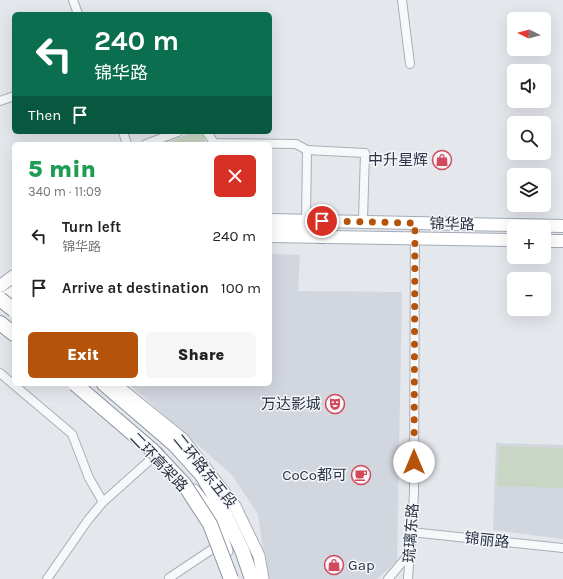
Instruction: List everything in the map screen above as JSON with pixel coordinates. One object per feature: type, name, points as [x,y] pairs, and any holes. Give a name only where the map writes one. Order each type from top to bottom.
[{"type":"highway","points":[[272,228],[288,228],[322,236]]},
{"type":"highway","points":[[6,297],[12,307]]},
{"type":"highway","points":[[0,323],[12,332]]},
{"type":"highway","name":"二环高架路","points":[[77,386],[152,450],[184,484],[210,524],[231,579]]},
{"type":"highway","name":"二环高架路","points":[[106,386],[175,445],[202,475],[222,508],[242,550],[252,579]]},
{"type":"highway","points":[[115,386],[131,407]]},
{"type":"main road","name":"锦华路","points":[[272,220],[563,226]]},
{"type":"main road","name":"锦华路","points":[[272,236],[507,240]]},
{"type":"main road","points":[[551,241],[563,241]]},
{"type":"main road","points":[[0,286],[12,277]]},
{"type":"main road","points":[[0,315],[12,324]]},
{"type":"main road","name":"二环路东五段","points":[[84,386],[161,451],[189,482],[217,518],[235,579]]},
{"type":"main road","name":"二环路东五段","points":[[116,386],[183,439],[235,506],[259,556],[262,579]]},
{"type":"street","points":[[73,0],[77,12]]},
{"type":"street","points":[[402,0],[410,64]]},
{"type":"street","points":[[0,101],[12,97]]},
{"type":"street","points":[[151,142],[173,134]]},
{"type":"street","points":[[272,144],[296,144],[307,150],[365,153],[363,219]]},
{"type":"street","points":[[306,221],[307,150]]},
{"type":"street","name":"琉璃东路","points":[[408,579],[414,486],[415,223]]},
{"type":"street","points":[[0,373],[12,383]]},
{"type":"street","points":[[15,386],[72,434],[89,478],[103,502]]},
{"type":"street","points":[[47,579],[88,520],[103,502],[161,451]]},
{"type":"street","name":"锦丽路","points":[[412,532],[563,548]]},
{"type":"street","points":[[170,579],[169,578],[224,541]]},
{"type":"street","points":[[388,579],[410,553]]},
{"type":"shaded area","points":[[272,254],[300,255],[298,291],[402,292],[397,561],[377,579],[269,579],[264,558],[258,514],[232,475],[131,386],[272,386]]},
{"type":"shaded area","points":[[496,443],[563,445],[563,539],[493,530]]},
{"type":"green space","points":[[188,134],[203,134],[205,142],[169,142]]},
{"type":"green space","points":[[499,446],[563,448],[563,488],[497,486]]},
{"type":"place","name":"中升星辉","points":[[442,160]]},
{"type":"place","name":"万达影城","points":[[335,404]]},
{"type":"place","name":"CoCo都可","points":[[361,475]]},
{"type":"place","name":"Gap","points":[[334,565]]},
{"type":"route","points":[[322,221],[415,223],[414,462]]}]
